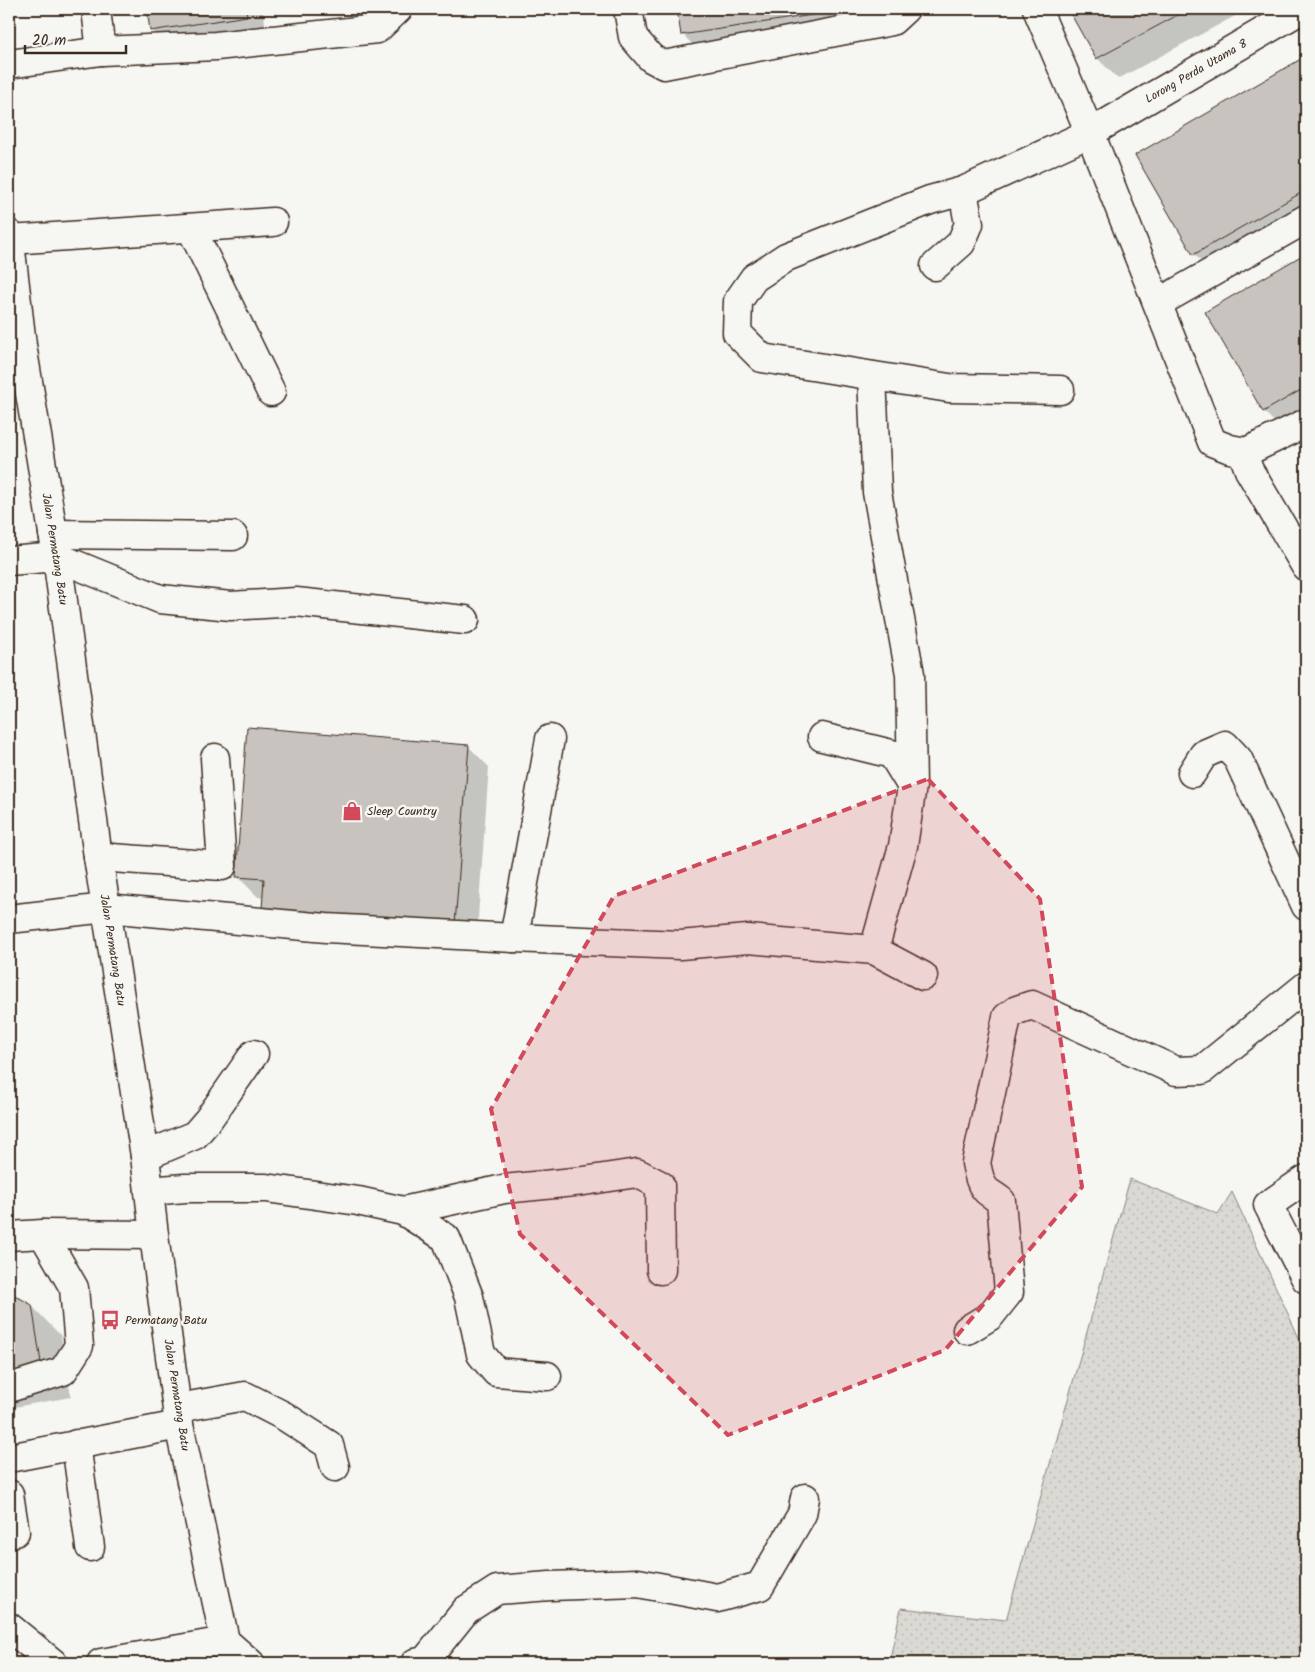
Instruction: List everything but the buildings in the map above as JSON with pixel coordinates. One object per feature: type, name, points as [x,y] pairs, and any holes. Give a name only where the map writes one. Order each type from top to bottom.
[{"type":"street","points":[[96,9],[102,51]]},
{"type":"street","points":[[9,64],[102,51],[216,46],[376,29],[398,9]]},
{"type":"street","points":[[628,9],[633,37],[651,58],[664,65],[892,21],[905,9]]},
{"type":"street","points":[[1037,9],[1090,133],[1212,442],[1230,449],[1246,452],[1306,424]]},
{"type":"street","name":"Lorong Perda Utama 8","points":[[1060,390],[949,388],[762,358],[737,333],[738,301],[754,278],[786,257],[930,200],[963,191],[1090,133],[1302,9]]},
{"type":"street","points":[[935,266],[961,243],[970,224],[963,191]]},
{"type":"street","points":[[1158,303],[1306,220]]},
{"type":"street","points":[[9,237],[273,222]]},
{"type":"street","points":[[191,228],[271,392]]},
{"type":"street","name":"Jalan Permatang Batu","points":[[9,237],[16,346],[55,546],[98,857],[146,1156],[154,1235],[179,1417],[228,1652]]},
{"type":"street","points":[[872,376],[877,492],[910,674],[912,786],[902,846],[874,950]]},
{"type":"street","points":[[1246,452],[1245,459],[1249,470],[1306,568]]},
{"type":"street","points":[[9,561],[55,546],[232,536]]},
{"type":"street","points":[[55,546],[160,599],[231,606],[296,602],[465,620]]},
{"type":"street","points":[[822,737],[892,754],[912,786]]},
{"type":"street","points":[[514,938],[550,739]]},
{"type":"street","points":[[1192,773],[1204,754],[1225,745],[1238,759],[1306,906]]},
{"type":"street","points":[[98,857],[222,866],[215,758]]},
{"type":"street","points":[[9,919],[106,908],[326,928],[514,938],[680,945],[748,939],[874,950],[923,976]]},
{"type":"street","points":[[966,1330],[990,1316],[1009,1292],[1001,1201],[986,1190],[979,1177],[976,1163],[1006,1017],[1017,1010],[1032,1005],[1176,1071],[1202,1070],[1306,986]]},
{"type":"street","points":[[146,1156],[195,1135],[208,1120],[254,1054]]},
{"type":"street","points":[[403,1211],[504,1189],[584,1181],[637,1173],[660,1185],[662,1270]]},
{"type":"street","points":[[1306,1178],[1268,1205],[1306,1279]]},
{"type":"street","points":[[149,1191],[185,1188],[266,1188],[358,1201],[403,1211],[446,1238],[469,1297],[481,1354],[496,1372],[547,1376]]},
{"type":"street","points":[[9,1388],[63,1372],[79,1346],[74,1288],[43,1234]]},
{"type":"street","points":[[9,1236],[43,1234],[154,1235]]},
{"type":"street","points":[[9,1458],[76,1444],[179,1417],[245,1396],[284,1416],[329,1445],[336,1467]]},
{"type":"street","points":[[76,1444],[90,1547]]},
{"type":"street","points":[[9,1494],[15,1532]]},
{"type":"street","points":[[415,1663],[425,1661],[466,1610],[497,1590],[638,1583],[717,1598],[760,1586],[802,1514],[805,1498]]},
{"type":"street","points":[[9,1627],[53,1663]]},
{"type":"street","points":[[101,1663],[228,1652],[250,1663]]},
{"type":"highlighted area","points":[[928,779],[1040,899],[1082,1187],[945,1350],[728,1435],[520,1234],[491,1109],[614,896]]},
{"type":"shaded area","points":[[1130,1179],[1218,1214],[1232,1192],[1306,1353],[1306,1663],[889,1663],[901,1608],[1006,1620]]},
{"type":"place","name":"Sleep Country","points":[[352,811]]},
{"type":"place","name":"Permatang Batu","points":[[110,1320]]}]
